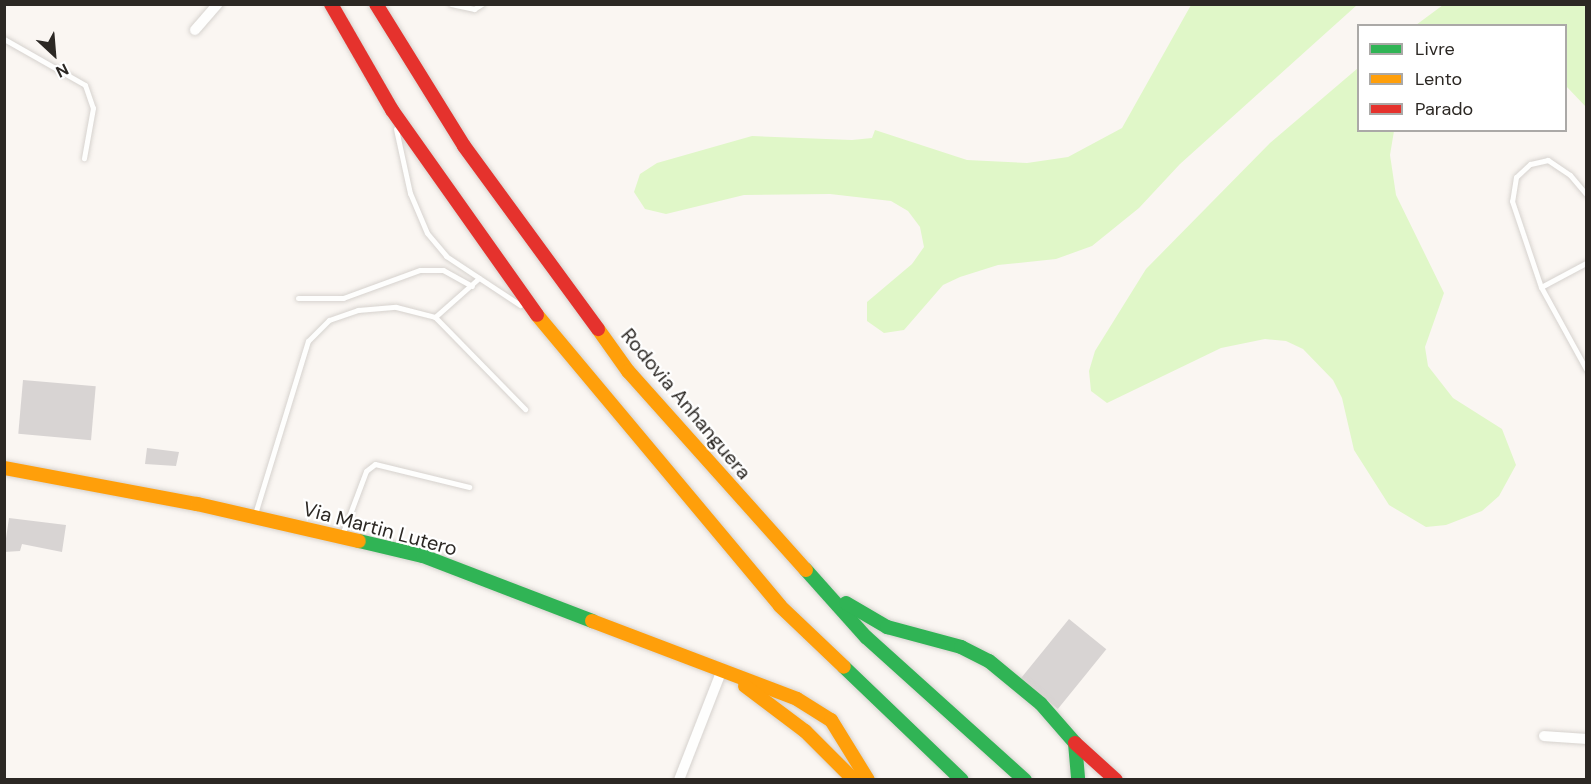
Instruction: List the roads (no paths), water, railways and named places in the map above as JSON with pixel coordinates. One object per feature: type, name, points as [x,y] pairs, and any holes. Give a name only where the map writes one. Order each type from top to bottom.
[{"type":"main road","points":[[331,4],[392,110],[539,318],[780,606],[962,780]]},
{"type":"main road","name":"Rodovia Anhanguera","points":[[376,4],[464,146],[628,371],[797,563],[866,637],[1025,780]]},
{"type":"main road","name":"Via Martin Lutero","points":[[4,468],[254,517],[423,556],[726,674],[826,716]]},
{"type":"main road","points":[[797,563],[861,615],[989,661],[1041,704],[1075,743],[1116,780]]},
{"type":"main road","name":"Via Martin Lutero","points":[[726,674],[808,734],[854,780]]},
{"type":"main road","points":[[808,734],[824,732],[826,716]]},
{"type":"main road","points":[[826,716],[868,780]]},
{"type":"main road","points":[[1075,743],[1078,780]]},
{"type":"street","points":[[195,30],[218,4]]},
{"type":"street","points":[[679,780],[726,674]]},
{"type":"street","points":[[1544,736],[1587,739]]},
{"type":"lane","points":[[451,4],[474,9],[482,4]]},
{"type":"lane","points":[[4,39],[85,86],[93,108],[84,158]]},
{"type":"lane","points":[[392,110],[410,193],[427,233],[446,256],[539,318]]},
{"type":"lane","points":[[1587,194],[1570,175],[1548,160],[1530,164],[1516,177],[1512,201],[1540,288],[1587,369]]},
{"type":"lane","points":[[1540,288],[1587,263]]},
{"type":"lane","points":[[298,298],[343,298],[420,270],[443,270],[472,286]]},
{"type":"lane","points":[[435,317],[479,278]]},
{"type":"lane","points":[[254,517],[308,341],[329,320],[358,310],[396,308],[435,317],[525,409]]},
{"type":"lane","points":[[341,536],[366,471],[375,464],[470,487]]}]
